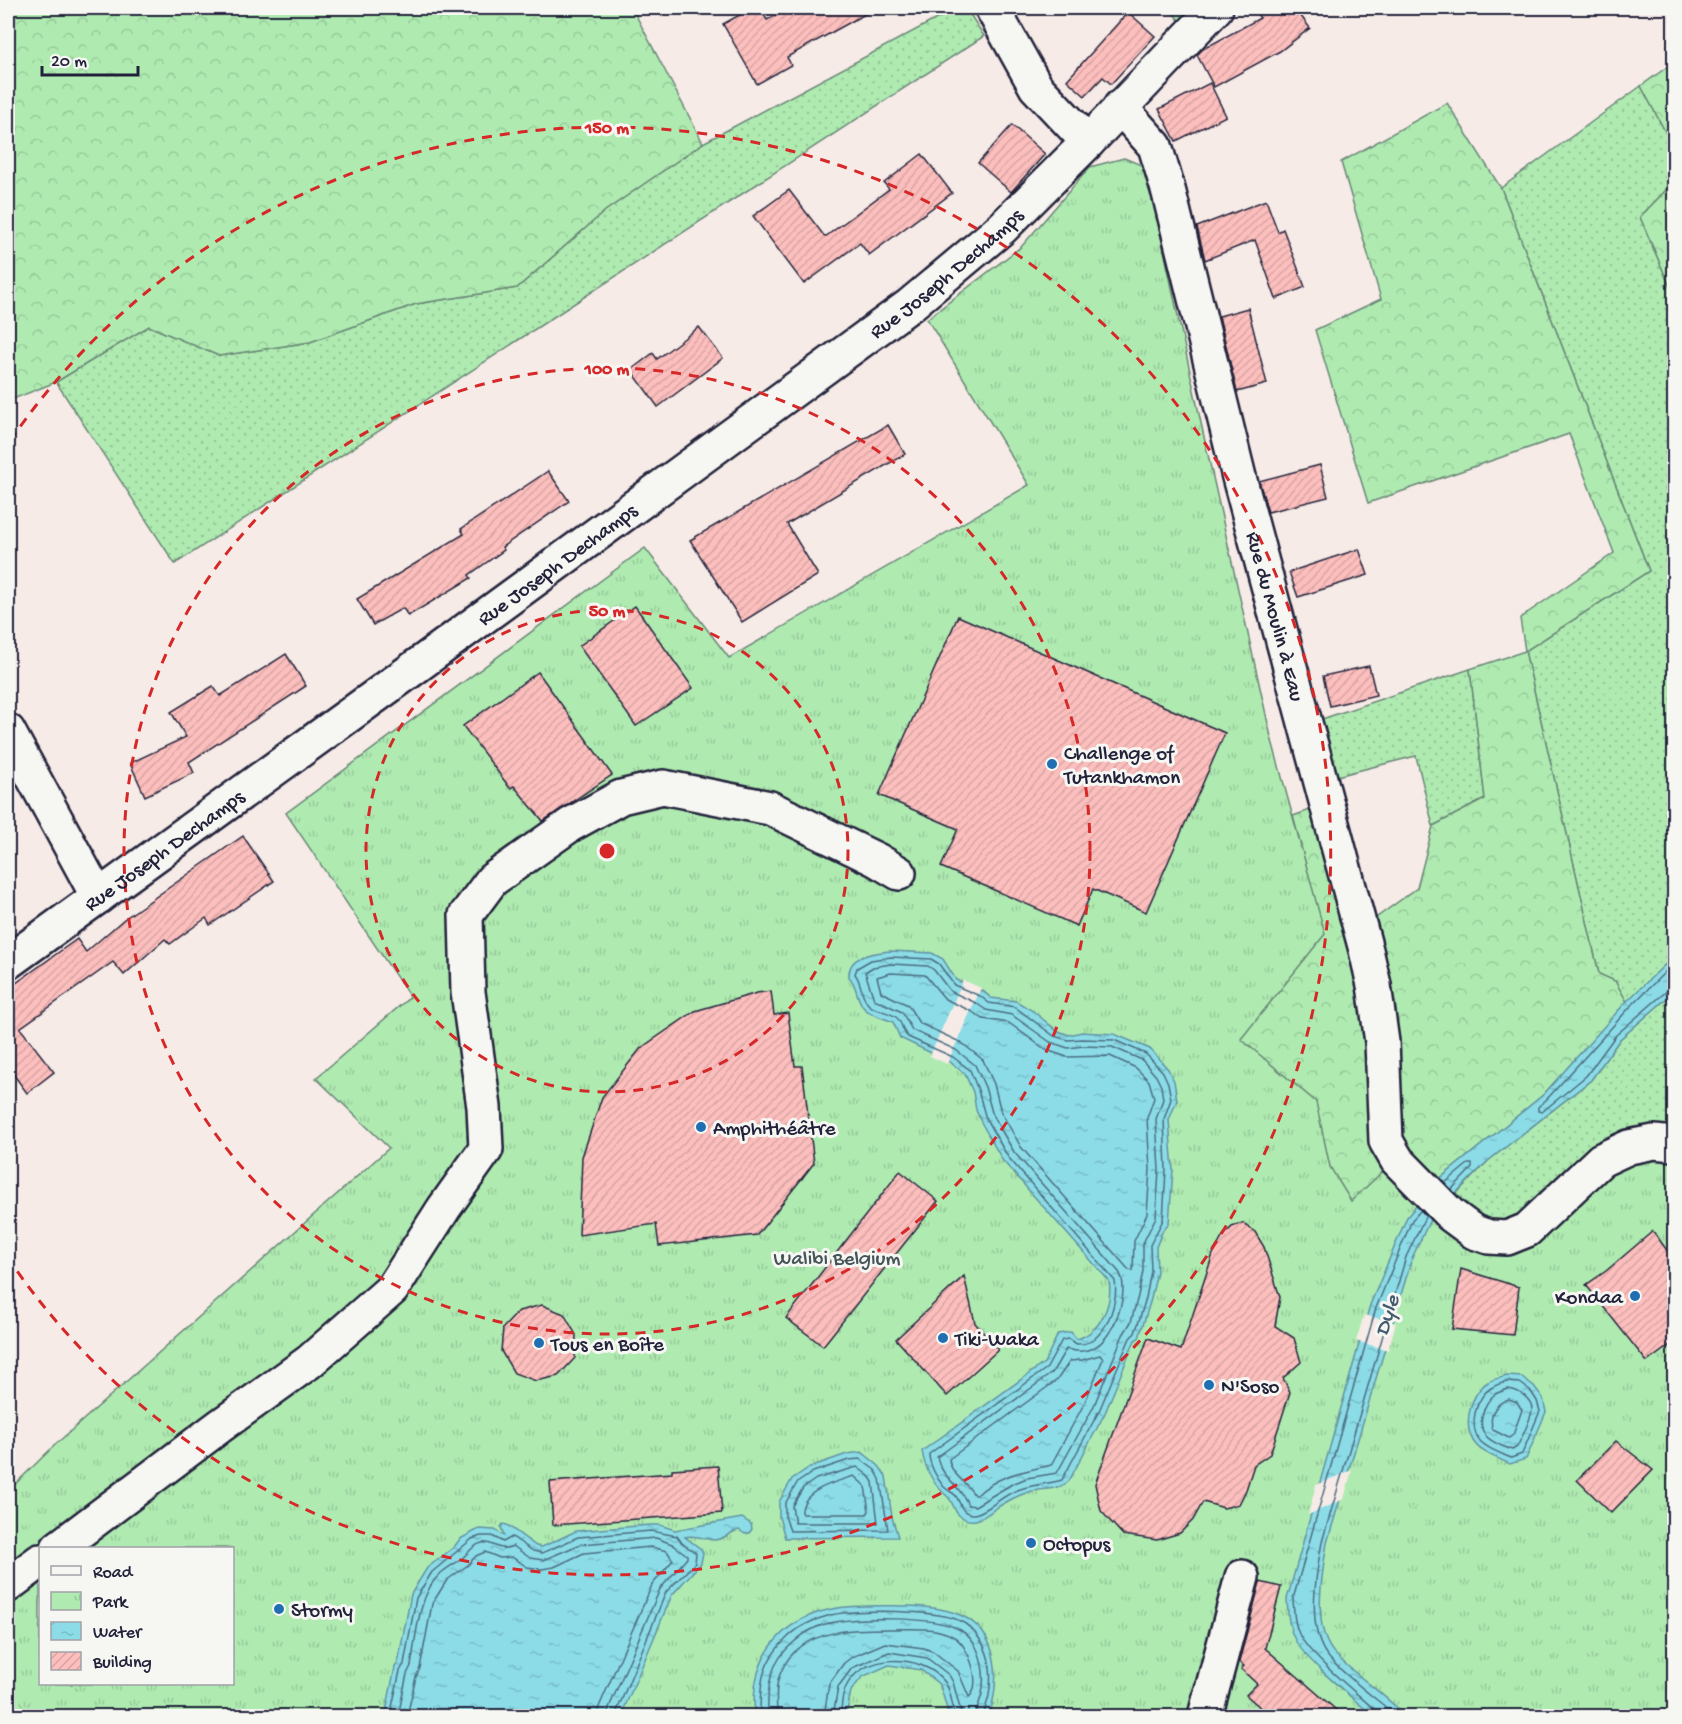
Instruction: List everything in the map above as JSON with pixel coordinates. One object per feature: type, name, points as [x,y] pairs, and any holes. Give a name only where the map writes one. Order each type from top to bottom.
[{"type":"street","points":[[992,8],[1036,87],[1088,142]]},
{"type":"street","name":"Rue Joseph Dechamps","points":[[8,962],[910,305],[1002,228],[1216,8]]},
{"type":"street","name":"Rue du Moulin à Eau","points":[[1120,107],[1155,146],[1169,193],[1239,477],[1366,950],[1374,985],[1382,1042],[1391,1150],[1451,1215],[1474,1232],[1489,1237],[1507,1238],[1527,1230],[1601,1160],[1629,1147],[1654,1142],[1674,1144]]},
{"type":"street","points":[[8,731],[98,897]]},
{"type":"street","points":[[59,1547],[309,1362],[392,1289],[444,1208],[486,1149],[484,1107],[468,992],[466,915],[492,880],[570,825],[621,797],[663,787],[770,808],[800,821],[899,873]]},
{"type":"street","points":[[8,1585],[39,1562]]},
{"type":"street","points":[[1205,1716],[1242,1577]]},
{"type":"green space","points":[[8,8],[632,8],[703,143],[605,211],[517,288],[416,304],[310,342],[219,356],[149,326],[56,382],[8,401]]},
{"type":"green space","points":[[957,8],[966,8],[984,36],[175,564],[56,382],[149,326],[219,356],[310,342],[416,304],[517,288],[605,211],[703,143]]},
{"type":"green space","points":[[1169,8],[1201,8],[1184,26]]},
{"type":"green space","points":[[1674,62],[1674,148],[1641,86]]},
{"type":"green space","points":[[1641,86],[1674,148],[1674,182],[1640,217],[1674,296],[1674,956],[1627,1002],[1615,981],[1599,974],[1525,651],[1649,571],[1501,188]]},
{"type":"green space","points":[[1447,103],[1501,188],[1649,571],[1525,651],[1520,618],[1614,553],[1569,434],[1368,503],[1315,330],[1381,299],[1341,162]]},
{"type":"green space","name":"Walibi Belgium","points":[[1124,158],[1146,167],[1271,737],[1325,934],[1241,1039],[1316,1102],[1330,1167],[1351,1201],[1406,1150],[1448,1194],[1472,1214],[1497,1224],[1503,1224],[1520,1218],[1674,1133],[1674,1716],[8,1716],[8,1491],[56,1444],[389,1148],[316,1078],[410,997],[286,813],[645,548],[729,658],[1029,485],[927,319],[1022,246],[1090,167]]},
{"type":"green space","points":[[1674,182],[1674,296],[1640,217]]},
{"type":"green space","points":[[1525,651],[1599,974],[1615,981],[1627,1002],[1543,1095],[1437,1181],[1370,1305],[1219,1044],[1324,934],[1293,816],[1310,810],[1352,925],[1377,917],[1417,888],[1433,826],[1485,799],[1470,669]]},
{"type":"green space","points":[[1470,669],[1485,799],[1433,826],[1416,756],[1333,777],[1313,722]]},
{"type":"green space","points":[[1674,992],[1674,1133],[1520,1218],[1499,1225],[1480,1218],[1453,1197],[1488,1161],[1591,1080],[1620,1039]]},
{"type":"water","points":[[890,951],[932,953],[943,959],[956,980],[983,991],[991,998],[1016,1001],[1033,1011],[1056,1030],[1069,1035],[1082,1032],[1114,1034],[1150,1049],[1168,1069],[1174,1081],[1177,1100],[1169,1120],[1173,1170],[1169,1223],[1163,1230],[1156,1247],[1157,1272],[1139,1338],[1135,1340],[1105,1413],[1069,1481],[1054,1488],[1019,1495],[977,1520],[966,1519],[958,1514],[950,1499],[931,1477],[922,1451],[1044,1363],[1058,1334],[1071,1332],[1077,1339],[1092,1330],[1107,1308],[1109,1281],[1003,1161],[981,1122],[973,1092],[965,1074],[950,1062],[900,1038],[893,1022],[871,1013],[862,1006],[849,977],[852,964],[863,957]]},
{"type":"water","name":"Dyle","points":[[1674,956],[1674,992],[1620,1039],[1591,1080],[1488,1161],[1431,1218],[1412,1258],[1327,1543],[1321,1586],[1321,1617],[1328,1644],[1344,1663],[1405,1716],[1373,1716],[1301,1649],[1291,1630],[1287,1599],[1370,1305],[1407,1217],[1437,1181],[1543,1095],[1626,1002]]},
{"type":"water","points":[[1507,1376],[1522,1377],[1534,1386],[1543,1398],[1546,1412],[1526,1459],[1510,1464],[1477,1446],[1469,1431],[1468,1421],[1472,1403],[1481,1387],[1490,1381]]},
{"type":"water","points":[[862,1452],[879,1466],[886,1476],[892,1517],[898,1537],[785,1538],[779,1517],[779,1502],[792,1479],[810,1467],[847,1454]]},
{"type":"water","points":[[742,1518],[751,1524],[752,1529],[749,1533],[745,1534],[739,1530],[715,1540],[685,1537],[701,1549],[703,1553],[701,1563],[672,1595],[619,1716],[385,1716],[411,1594],[427,1568],[454,1547],[460,1539],[479,1529],[495,1530],[504,1536],[501,1527],[503,1524],[536,1546],[542,1547],[576,1531],[650,1525],[660,1525],[675,1530]]},
{"type":"water","points":[[842,1607],[935,1608],[960,1615],[983,1633],[994,1659],[995,1688],[989,1716],[949,1716],[940,1685],[921,1670],[889,1665],[862,1677],[851,1691],[846,1716],[755,1716],[754,1697],[762,1662],[782,1634],[796,1623],[813,1615]]},
{"type":"pier","points":[[963,980],[981,988],[947,1064],[930,1056]]},
{"type":"pier","points":[[1364,1315],[1396,1323],[1388,1350],[1356,1341]]},
{"type":"pier","points":[[1352,1470],[1344,1499],[1308,1515],[1316,1485]]},
{"type":"building","points":[[752,8],[760,8],[767,20],[790,8],[876,8],[787,57],[791,65],[757,84],[723,24]]},
{"type":"building","points":[[1253,8],[1295,8],[1310,28],[1280,51],[1214,87],[1197,55],[1203,49],[1260,18]]},
{"type":"building","points":[[1128,12],[1155,36],[1111,84],[1103,77],[1085,96],[1067,80]]},
{"type":"building","points":[[1210,83],[1226,116],[1176,141],[1159,109]]},
{"type":"building","points":[[1012,125],[1045,154],[1011,192],[978,163]]},
{"type":"building","points":[[922,154],[952,193],[869,255],[860,243],[804,284],[753,216],[789,190],[825,237],[889,189],[884,183]]},
{"type":"building","points":[[1266,200],[1278,232],[1283,229],[1305,287],[1276,299],[1255,240],[1205,260],[1197,227]]},
{"type":"building","points":[[1248,308],[1267,384],[1237,392],[1219,316]]},
{"type":"building","points":[[699,327],[723,358],[658,407],[631,370],[653,353],[657,359]]},
{"type":"building","points":[[888,425],[905,454],[787,524],[818,575],[742,622],[690,540]]},
{"type":"building","points":[[1320,465],[1328,497],[1268,512],[1259,481]]},
{"type":"building","points":[[548,471],[569,501],[502,547],[504,550],[469,575],[471,578],[408,616],[403,608],[373,625],[357,599],[464,534],[461,529]]},
{"type":"building","points":[[1359,549],[1368,575],[1298,597],[1289,572]]},
{"type":"building","points":[[635,606],[693,688],[636,726],[579,646]]},
{"type":"building","name":"Challenge of Tutankhamon","points":[[958,616],[1225,733],[1146,912],[1093,889],[1077,926],[941,867],[958,829],[879,795]]},
{"type":"building","points":[[286,654],[306,686],[189,762],[194,773],[145,796],[130,763],[186,737],[171,712],[213,686],[220,696]]},
{"type":"building","points":[[1369,666],[1376,695],[1330,706],[1323,676]]},
{"type":"building","points":[[538,672],[612,775],[543,821],[514,786],[510,788],[463,726]]},
{"type":"building","points":[[243,836],[274,881],[210,925],[206,918],[170,944],[165,939],[124,975],[113,962],[20,1028],[54,1072],[27,1093],[8,1067],[8,989],[77,939],[86,952],[124,919]]},
{"type":"building","name":"Amphithéâtre","points":[[771,991],[774,1015],[788,1013],[795,1066],[802,1066],[814,1163],[757,1235],[659,1246],[656,1224],[579,1235],[582,1157],[602,1097],[641,1048],[695,1011]]},
{"type":"building","points":[[900,1171],[938,1201],[823,1346],[786,1318]]},
{"type":"building","name":"N'Soso","points":[[1242,1223],[1255,1232],[1264,1247],[1280,1297],[1275,1326],[1294,1338],[1301,1362],[1283,1378],[1290,1392],[1270,1454],[1254,1465],[1239,1504],[1224,1508],[1203,1502],[1193,1520],[1180,1533],[1157,1540],[1123,1535],[1101,1511],[1095,1484],[1148,1338],[1181,1350],[1213,1254],[1223,1236],[1232,1227]]},
{"type":"building","name":"Kondaa","points":[[1653,1231],[1674,1260],[1674,1342],[1647,1362],[1586,1285]]},
{"type":"building","points":[[1461,1269],[1519,1287],[1513,1335],[1452,1329]]},
{"type":"building","points":[[964,1276],[975,1323],[998,1350],[947,1396],[896,1339]]},
{"type":"building","name":"Tous en Boîte","points":[[542,1305],[564,1314],[576,1335],[575,1358],[558,1376],[536,1381],[514,1373],[501,1351],[503,1328],[519,1311]]},
{"type":"building","points":[[1616,1441],[1653,1470],[1611,1513],[1577,1480]]},
{"type":"building","points":[[718,1466],[722,1513],[553,1525],[550,1482],[672,1473],[672,1469]]},
{"type":"building","points":[[1260,1582],[1281,1587],[1265,1648],[1343,1716],[1270,1716],[1246,1695],[1257,1684],[1241,1669],[1244,1666],[1239,1662]]},
{"type":"place","name":"Challenge of Tutankhamon","points":[[1052,764]]},
{"type":"place","name":"Amphithéâtre","points":[[701,1127]]},
{"type":"place","name":"Kondaa","points":[[1635,1296]]},
{"type":"place","name":"Tiki-Waka","points":[[943,1338]]},
{"type":"place","name":"Tous en Boîte","points":[[539,1343]]},
{"type":"place","name":"N'Soso","points":[[1209,1385]]},
{"type":"place","name":"Octopus","points":[[1031,1543]]},
{"type":"place","name":"Stormy","points":[[279,1609]]}]
